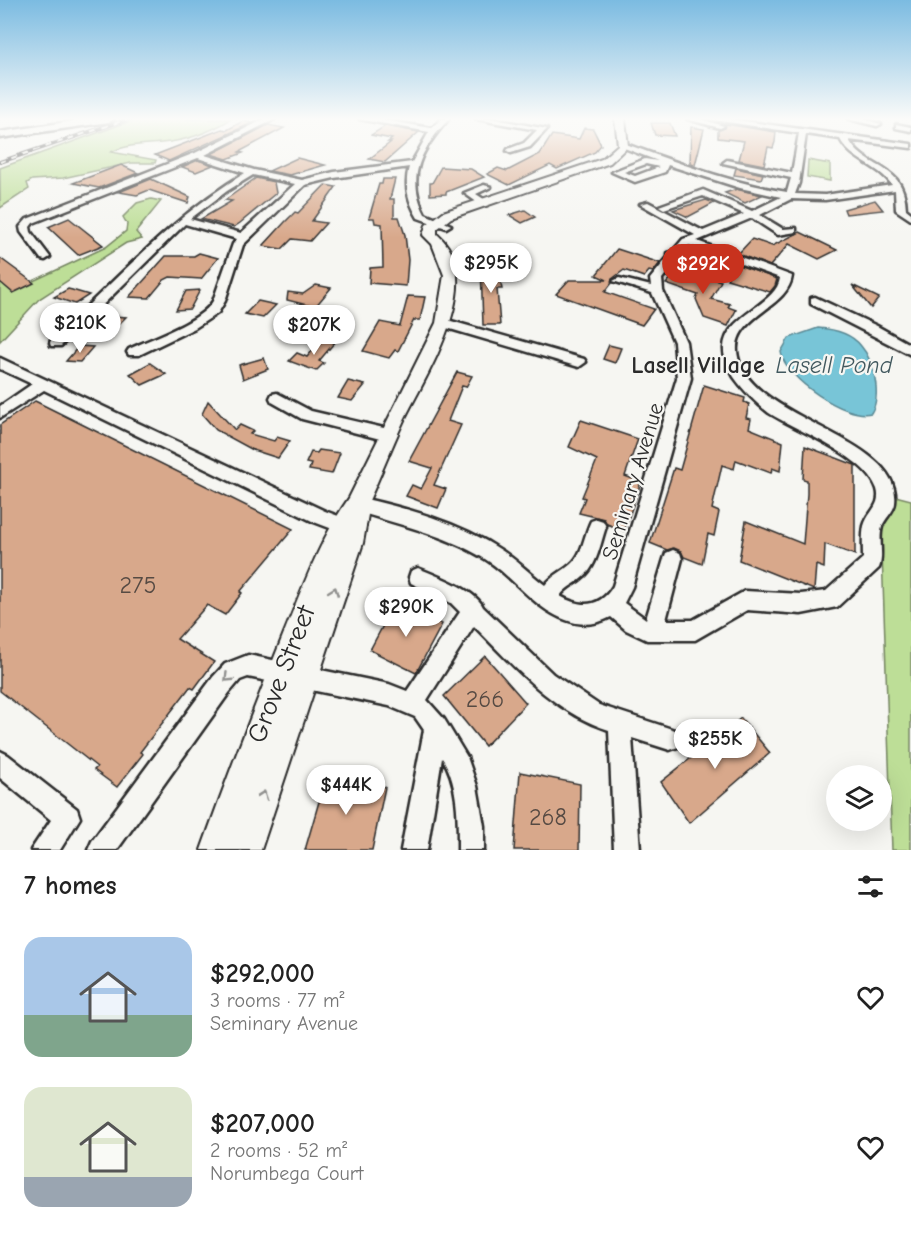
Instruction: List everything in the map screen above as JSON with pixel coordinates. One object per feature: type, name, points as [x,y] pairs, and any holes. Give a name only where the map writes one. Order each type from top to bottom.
[{"type":"main road","name":"Grove Street","points":[[244,850],[317,582],[444,323],[452,279],[438,242],[442,238],[440,224],[484,202],[598,165],[609,159]]},
{"type":"main road","name":"Grove Street","points":[[218,850],[293,674]]},
{"type":"street","points":[[45,257],[26,232],[25,227],[30,221],[189,159]]},
{"type":"street","points":[[210,159],[252,172],[303,183],[334,175],[413,164]]},
{"type":"street","points":[[416,159],[413,164],[410,182],[413,198],[421,216],[440,224]]},
{"type":"street","points":[[655,159],[723,179],[790,195],[826,197],[898,187]]},
{"type":"street","points":[[619,281],[657,291],[655,283],[657,275],[672,255],[694,237],[790,195],[801,159]]},
{"type":"street","points":[[867,159],[885,171],[898,187],[901,210],[909,216]]},
{"type":"street","points":[[727,163],[796,176]]},
{"type":"street","points":[[56,343],[185,221],[221,190],[252,172]]},
{"type":"street","points":[[134,352],[191,325],[214,310],[234,252],[243,237],[303,183]]},
{"type":"street","points":[[484,202],[469,193],[487,187]]},
{"type":"street","points":[[664,206],[700,193],[746,216],[787,232],[770,235],[746,216]]},
{"type":"street","points":[[0,363],[320,517],[350,514],[478,546],[506,564],[547,598],[579,614],[598,613],[611,605],[638,626],[653,631],[696,630],[745,601],[812,604],[837,597],[872,562],[873,526],[887,501],[883,484],[868,464],[775,409],[752,389],[735,366],[730,348],[734,335],[781,290],[786,276],[694,237],[645,204]]},
{"type":"street","points":[[185,221],[243,237]]},
{"type":"street","points":[[672,255],[724,270]]},
{"type":"street","name":"Seminary Avenue","points":[[611,605],[622,587],[684,378],[684,359],[678,335],[657,291]]},
{"type":"street","points":[[814,301],[873,329],[911,351]]},
{"type":"street","points":[[444,323],[579,362]]},
{"type":"street","points":[[0,413],[42,384]]},
{"type":"street","points":[[277,398],[307,415],[388,435]]},
{"type":"street","points":[[547,598],[559,582],[576,571],[586,560],[597,527]]},
{"type":"street","points":[[653,631],[673,559]]},
{"type":"street","points":[[418,577],[458,596],[474,609],[545,682],[593,714],[670,739]]},
{"type":"street","points":[[412,703],[474,609]]},
{"type":"street","points":[[101,850],[226,678],[248,666],[389,695],[423,709],[454,757],[465,786],[471,826],[471,850]]},
{"type":"street","points":[[620,723],[627,850]]},
{"type":"street","points":[[414,850],[436,727]]},
{"type":"street","points":[[0,763],[68,818],[44,850]]},
{"type":"green space","points":[[26,159],[156,160],[155,163],[131,163],[63,178],[32,180],[27,183],[29,189],[0,208],[0,168]]},
{"type":"green space","points":[[808,160],[830,164],[830,181],[807,177]]},
{"type":"green space","points":[[151,199],[161,201],[136,232],[142,239],[126,243],[39,299],[0,341],[0,281],[31,282],[106,247],[126,231],[127,224],[123,217],[137,203]]},
{"type":"green space","points":[[880,492],[911,500],[911,850],[892,850],[892,765],[889,765]]},
{"type":"water","name":"Lasell Pond","points":[[818,328],[847,335],[866,352],[873,369],[876,388],[871,413],[847,410],[833,404],[804,385],[785,362],[781,352],[789,338]]},
{"type":"building","points":[[296,159],[325,165],[290,175],[269,171]]},
{"type":"building","points":[[369,159],[389,159],[385,162]]},
{"type":"building","points":[[531,159],[580,159],[557,169],[550,165],[509,185],[487,174],[498,168],[507,171]]},
{"type":"building","points":[[690,159],[697,159],[695,165],[690,164]]},
{"type":"building","points":[[739,159],[765,159],[764,165]]},
{"type":"building","points":[[198,160],[213,165],[196,172],[182,167]]},
{"type":"building","points":[[121,165],[138,173],[99,188],[73,183]]},
{"type":"building","points":[[441,167],[471,169],[484,177],[446,192],[446,194],[430,195],[430,183]]},
{"type":"building","points":[[736,168],[763,174],[761,179],[734,175]]},
{"type":"building","points":[[256,178],[274,182],[276,193],[240,223],[234,227],[201,219],[232,201],[225,200]]},
{"type":"building","points":[[151,179],[190,197],[188,203],[149,190],[137,195],[119,192]]},
{"type":"building","points":[[383,179],[395,179],[390,199],[394,199],[394,217],[399,217],[405,235],[408,260],[406,286],[369,283],[370,268],[383,267],[382,224],[375,223],[374,218],[369,218],[379,184],[382,184]]},
{"type":"building","points":[[325,185],[336,187],[312,221],[326,223],[310,241],[292,239],[282,249],[263,246],[295,212],[298,213]]},
{"type":"building","points":[[737,189],[762,195],[745,203],[725,193]]},
{"type":"building","points":[[706,200],[714,203],[688,217],[673,210]]},
{"type":"building","points":[[875,200],[883,210],[846,214],[844,209]]},
{"type":"building","points":[[525,210],[535,217],[522,223],[509,215]]},
{"type":"building","points":[[69,218],[103,245],[78,255],[48,227]]},
{"type":"building","points":[[800,232],[837,250],[819,259],[789,244],[770,266],[738,254],[752,239],[772,246]]},
{"type":"building","points":[[617,249],[660,263],[653,272],[649,271],[644,277],[624,270],[612,279],[612,283],[605,292],[654,309],[642,325],[556,294],[569,280],[607,280],[596,275]]},
{"type":"building","points":[[199,253],[218,258],[201,279],[170,277],[164,280],[149,298],[129,297],[166,256],[194,256]]},
{"type":"building","points":[[0,258],[34,283],[13,293],[0,282]]},
{"type":"building","points":[[497,264],[502,289],[497,289],[500,325],[483,325],[481,265]]},
{"type":"building","points":[[736,264],[777,279],[775,286],[770,292],[727,279]]},
{"type":"building","points":[[674,267],[721,281],[711,299],[730,304],[728,307],[736,310],[728,326],[704,318],[696,299],[698,295],[666,284],[671,278],[667,277]]},
{"type":"building","points":[[316,285],[331,288],[315,307],[287,300],[288,292],[303,294]]},
{"type":"building","points":[[852,285],[879,298],[871,308]]},
{"type":"building","points":[[68,289],[89,295],[75,304],[54,297]]},
{"type":"building","points":[[200,290],[190,309],[176,310],[186,291]]},
{"type":"building","points":[[408,296],[425,297],[420,320],[414,320],[398,351],[395,350],[389,358],[363,351],[380,322],[400,326]]},
{"type":"building","points":[[258,301],[276,305],[263,318],[245,314]]},
{"type":"building","points":[[112,316],[126,317],[114,329],[100,327]]},
{"type":"building","points":[[322,339],[335,342],[319,361],[324,363],[316,371],[289,361],[297,353],[307,357]]},
{"type":"building","points":[[609,345],[621,348],[615,363],[603,359]]},
{"type":"building","points":[[79,346],[93,347],[80,362],[66,361]]},
{"type":"building","points":[[264,358],[268,369],[243,379],[239,365]]},
{"type":"building","points":[[150,363],[166,374],[142,385],[130,374]]},
{"type":"building","points":[[457,372],[472,376],[466,387],[462,386],[448,421],[461,425],[434,485],[446,489],[438,508],[406,496],[412,485],[421,489],[432,468],[409,461]]},
{"type":"building","points":[[348,381],[365,385],[352,401],[338,398]]},
{"type":"building","points":[[704,385],[745,398],[744,402],[749,404],[746,418],[751,419],[749,428],[783,442],[780,471],[772,468],[771,473],[736,460],[734,469],[722,465],[712,509],[719,512],[714,536],[708,534],[702,564],[684,557],[681,551],[674,548],[667,550],[650,543],[674,468],[680,470]]},
{"type":"building","points":[[35,401],[293,529],[240,592],[242,593],[225,615],[207,605],[177,639],[214,662],[194,689],[190,687],[140,752],[143,754],[117,787],[94,770],[97,767],[0,691],[0,425]]},
{"type":"building","points":[[208,401],[235,430],[240,425],[253,431],[250,434],[274,441],[277,437],[290,441],[278,458],[253,450],[216,430],[202,414]]},
{"type":"building","points":[[581,420],[638,439],[625,476],[641,482],[624,531],[607,524],[604,519],[579,513],[585,498],[582,497],[597,460],[569,447]]},
{"type":"building","points":[[805,446],[855,465],[855,555],[825,544],[824,568],[816,565],[814,590],[739,560],[746,521],[803,544],[807,494],[807,480],[803,479]]},
{"type":"building","points":[[319,450],[340,453],[332,474],[309,470],[311,464],[306,463],[311,452],[317,453]]},
{"type":"building","points":[[395,603],[442,624],[416,673],[370,650]]},
{"type":"building","points":[[485,656],[526,703],[485,746],[444,696]]},
{"type":"building","points":[[741,718],[770,753],[689,823],[661,782]]},
{"type":"building","points":[[520,772],[580,784],[579,850],[514,850]]},
{"type":"building","points":[[327,774],[385,787],[372,850],[305,850]]},
{"type":"railway","points":[[0,162],[10,159]]},
{"type":"district","name":"Lasell Village","points":[[698,365]]}]
